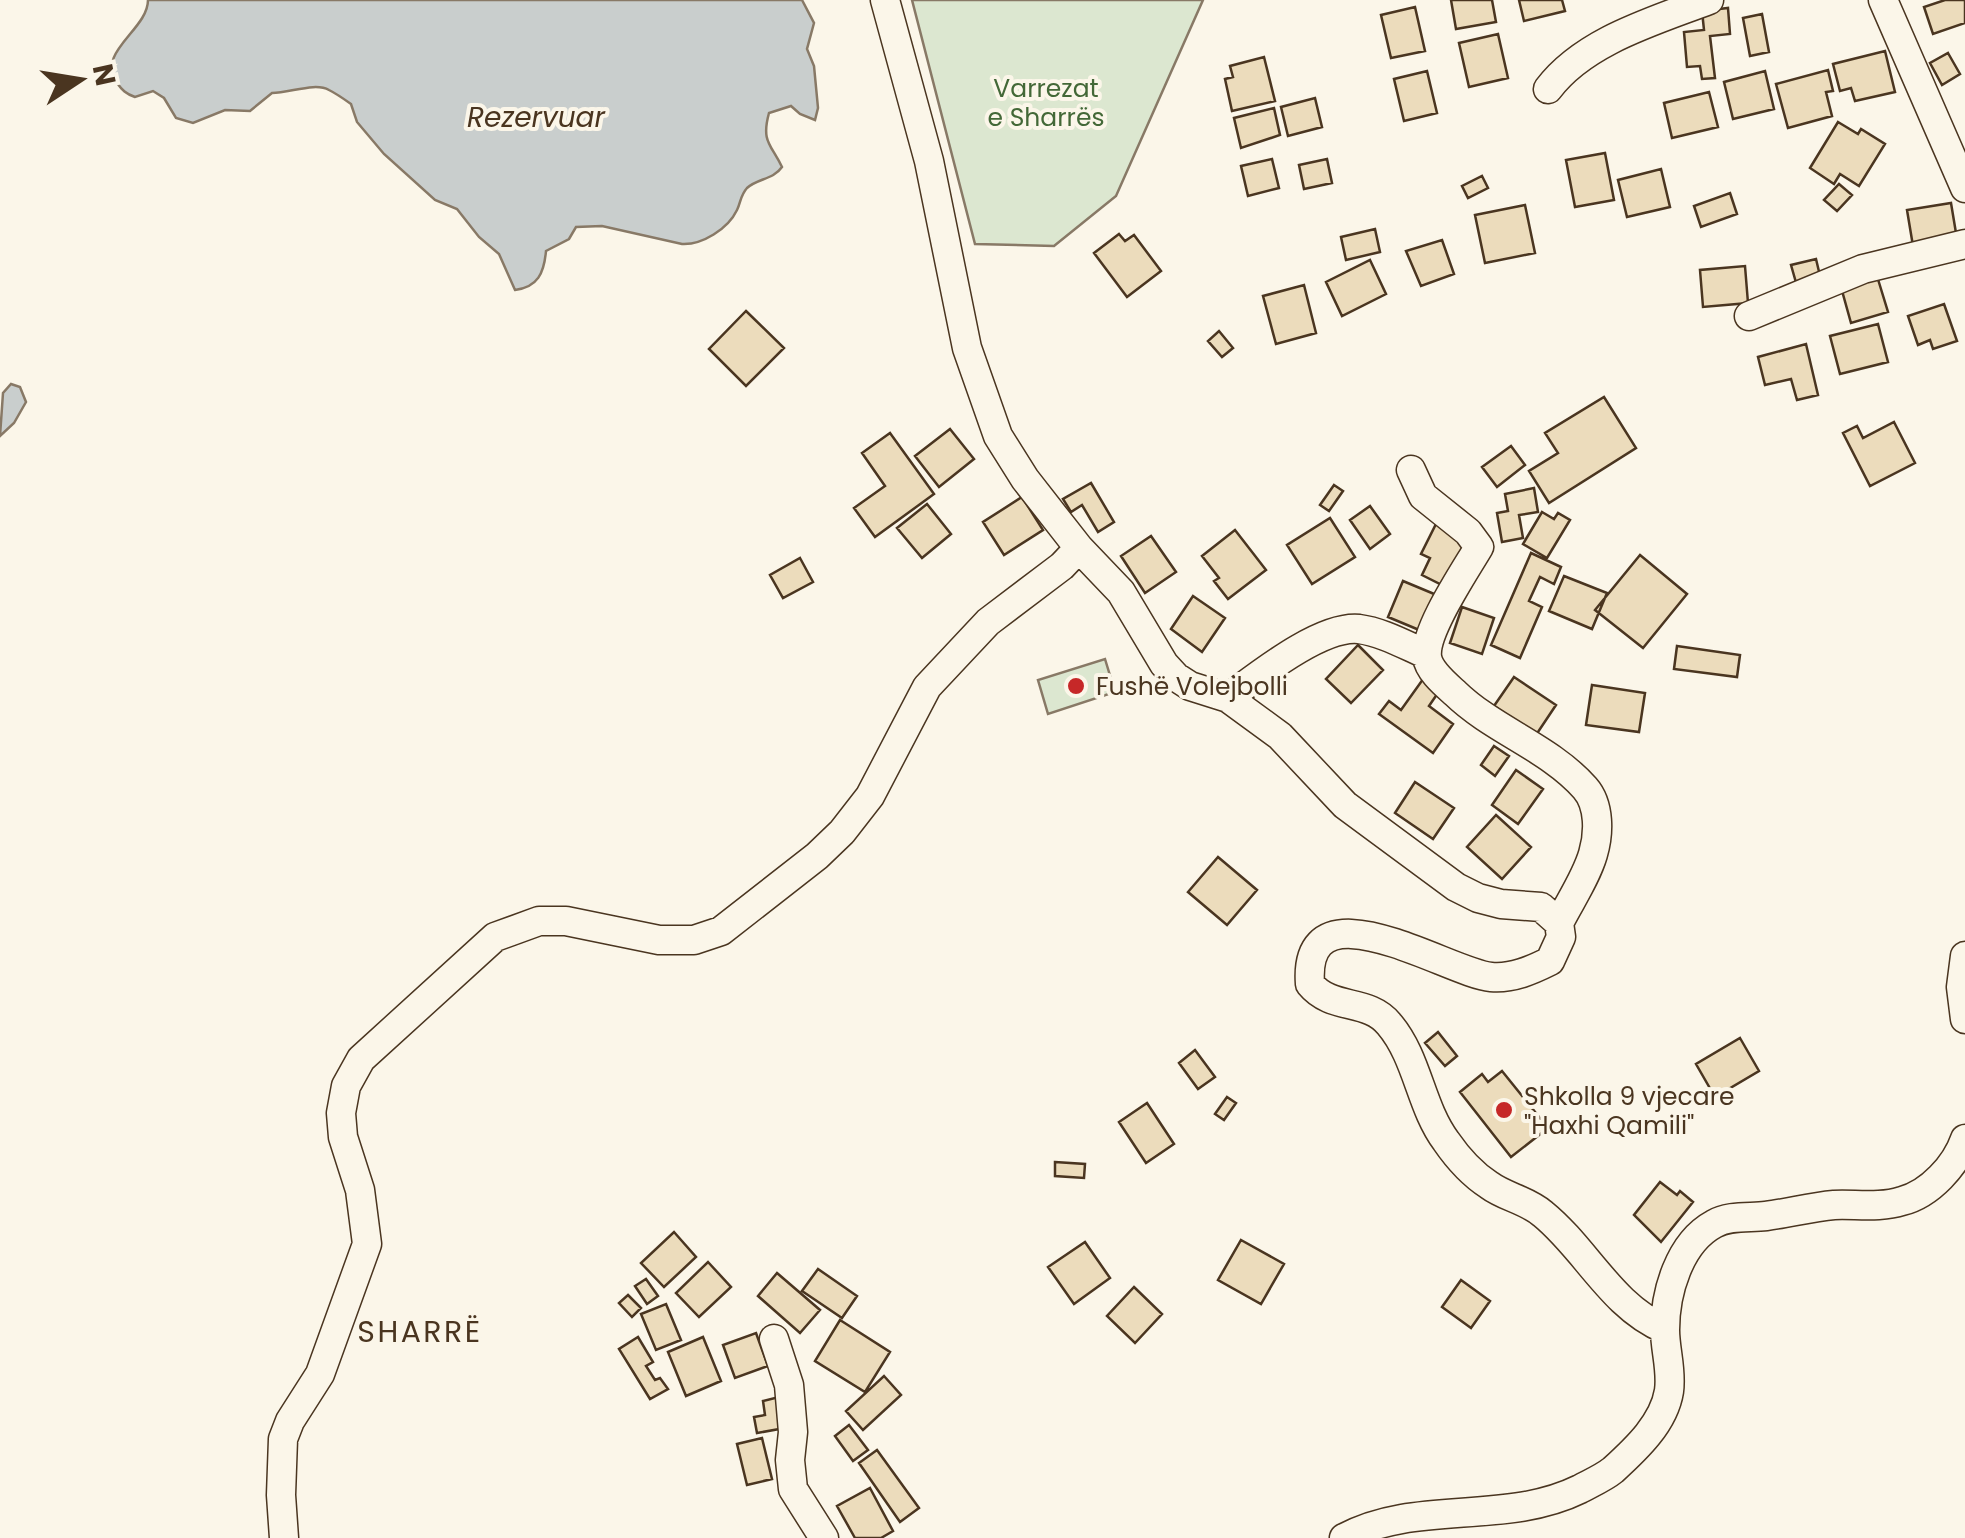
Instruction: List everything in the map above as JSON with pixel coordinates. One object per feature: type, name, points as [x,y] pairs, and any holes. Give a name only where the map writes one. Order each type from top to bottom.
[{"type":"street","points":[[885,0],[925,146],[960,323],[987,411],[1006,452],[1079,548],[1121,592],[1164,664],[1176,677],[1190,686],[1228,698],[1280,736],[1345,805],[1456,886],[1501,904],[1541,907],[1559,924]]},
{"type":"street","points":[[1548,89],[1562,71],[1586,53],[1709,0]]},
{"type":"street","points":[[1883,0],[1965,188]]},
{"type":"street","points":[[1749,316],[1863,268],[1965,244]]},
{"type":"street","points":[[1411,470],[1423,496],[1468,532],[1478,547],[1444,605],[1426,654],[1429,666],[1475,711],[1565,770],[1586,790],[1593,802],[1596,827],[1592,858],[1559,924],[1561,937],[1550,961],[1520,974],[1487,977],[1383,937],[1348,933],[1321,944],[1311,956],[1310,984],[1320,997],[1360,1007],[1386,1019],[1409,1057],[1432,1118],[1457,1156],[1492,1188],[1511,1194],[1542,1213],[1633,1311],[1665,1329]]},
{"type":"street","points":[[284,1538],[283,1440],[290,1421],[320,1374],[367,1244],[366,1217],[343,1137],[341,1113],[346,1086],[362,1058],[495,937],[516,927],[539,921],[566,921],[659,940],[694,940],[721,931],[818,856],[842,832],[870,796],[927,687],[988,622],[1062,566],[1079,548]]},
{"type":"street","points":[[1228,698],[1272,666],[1346,629],[1371,632],[1426,654]]},
{"type":"street","points":[[1965,956],[1961,987],[1965,1019]]},
{"type":"street","points":[[1344,1538],[1378,1522],[1536,1506],[1608,1474],[1638,1446],[1659,1418],[1669,1393],[1665,1329],[1674,1272],[1696,1240],[1714,1224],[1738,1217],[1904,1201],[1938,1179],[1961,1151],[1965,1139]]},
{"type":"street","points":[[774,1339],[789,1385],[793,1489],[824,1538]]},
{"type":"green space","name":"Varrezat e Sharrës","points":[[912,0],[1203,0],[1116,196],[1054,246],[975,244]]},
{"type":"green space","name":"Fushë Volejbolli","points":[[1105,659],[1115,692],[1048,714],[1038,680]]},
{"type":"water","name":"Rezervuar","points":[[148,0],[802,0],[814,23],[807,49],[814,66],[818,108],[815,120],[791,106],[769,113],[767,137],[782,167],[747,188],[733,217],[714,234],[682,244],[602,226],[576,227],[569,239],[546,251],[544,266],[534,282],[515,290],[499,254],[479,237],[457,209],[435,200],[384,154],[357,122],[351,104],[329,90],[310,87],[272,93],[250,111],[225,110],[193,123],[176,118],[164,98],[153,91],[135,97],[124,92],[112,72],[113,61],[146,11]]},
{"type":"water","points":[[11,384],[20,387],[26,402],[14,423],[0,436],[3,393]]},
{"type":"building","points":[[1451,0],[1492,0],[1496,22],[1456,29]]},
{"type":"building","points":[[1519,0],[1562,0],[1565,11],[1524,21]]},
{"type":"building","points":[[1945,0],[1965,0],[1965,23],[1933,34],[1924,7]]},
{"type":"building","points":[[1415,7],[1425,51],[1391,58],[1381,15]]},
{"type":"building","points":[[1728,8],[1730,34],[1710,36],[1715,78],[1702,79],[1700,66],[1687,67],[1684,32],[1704,30],[1702,11]]},
{"type":"building","points":[[1762,14],[1769,52],[1750,56],[1743,18]]},
{"type":"building","points":[[1498,34],[1508,78],[1469,87],[1459,43]]},
{"type":"building","points":[[1885,51],[1895,92],[1855,101],[1851,88],[1840,91],[1833,64]]},
{"type":"building","points":[[1948,53],[1960,74],[1942,85],[1930,63]]},
{"type":"building","points":[[1264,57],[1275,101],[1232,111],[1225,79],[1233,77],[1230,66]]},
{"type":"building","points":[[1828,70],[1833,91],[1826,92],[1832,116],[1788,128],[1776,84]]},
{"type":"building","points":[[1427,71],[1437,113],[1404,121],[1394,79]]},
{"type":"building","points":[[1765,71],[1774,109],[1733,119],[1724,82]]},
{"type":"building","points":[[1709,92],[1718,127],[1672,138],[1664,103]]},
{"type":"building","points":[[1315,98],[1322,127],[1288,136],[1281,107]]},
{"type":"building","points":[[1274,108],[1280,135],[1241,148],[1234,118]]},
{"type":"building","points":[[1838,122],[1858,134],[1861,129],[1885,144],[1859,186],[1840,174],[1834,184],[1810,168]]},
{"type":"building","points":[[1605,153],[1614,200],[1575,207],[1566,160]]},
{"type":"building","points":[[1272,159],[1279,188],[1248,196],[1241,166]]},
{"type":"building","points":[[1327,159],[1332,183],[1304,189],[1299,165]]},
{"type":"building","points":[[1661,169],[1670,207],[1627,217],[1618,180]]},
{"type":"building","points":[[1482,176],[1488,188],[1468,198],[1462,186]]},
{"type":"building","points":[[1839,184],[1852,195],[1837,211],[1824,200]]},
{"type":"building","points":[[1730,193],[1737,214],[1701,227],[1694,206]]},
{"type":"building","points":[[1951,203],[1957,239],[1913,246],[1907,210]]},
{"type":"building","points":[[1525,205],[1535,253],[1485,263],[1475,215]]},
{"type":"building","points":[[1375,229],[1380,252],[1346,260],[1341,237]]},
{"type":"building","points":[[1119,234],[1125,241],[1134,235],[1161,271],[1127,297],[1094,253]]},
{"type":"building","points":[[1442,240],[1454,274],[1421,286],[1406,251]]},
{"type":"building","points":[[1816,259],[1821,280],[1797,286],[1791,265]]},
{"type":"building","points":[[1370,260],[1386,294],[1342,316],[1326,282]]},
{"type":"building","points":[[1745,266],[1748,303],[1703,307],[1700,270]]},
{"type":"building","points":[[1877,276],[1888,312],[1851,323],[1841,287]]},
{"type":"building","points":[[1304,285],[1316,333],[1276,344],[1263,296]]},
{"type":"building","points":[[1944,304],[1957,341],[1933,349],[1930,340],[1918,345],[1908,316]]},
{"type":"building","points":[[746,311],[784,348],[746,386],[709,349]]},
{"type":"building","points":[[1878,324],[1888,362],[1840,374],[1830,336]]},
{"type":"building","points":[[1219,331],[1233,348],[1222,357],[1208,341]]},
{"type":"building","points":[[1806,344],[1818,395],[1797,400],[1791,379],[1765,385],[1758,357]]},
{"type":"building","points":[[1604,397],[1636,448],[1549,503],[1529,471],[1558,453],[1545,433]]},
{"type":"building","points":[[1894,422],[1915,463],[1870,486],[1843,433],[1857,426],[1863,438]]},
{"type":"building","points":[[950,429],[974,459],[939,487],[915,456]]},
{"type":"building","points":[[890,433],[934,494],[875,537],[854,508],[885,486],[862,453]]},
{"type":"building","points":[[1511,446],[1525,465],[1497,487],[1482,467]]},
{"type":"building","points":[[1091,483],[1114,522],[1098,532],[1082,505],[1071,512],[1063,499]]},
{"type":"building","points":[[1334,485],[1343,491],[1329,511],[1320,505]]},
{"type":"building","points":[[1534,488],[1538,512],[1519,515],[1523,538],[1502,542],[1497,513],[1508,511],[1505,494]]},
{"type":"building","points":[[1022,497],[1043,530],[1004,555],[983,522]]},
{"type":"building","points":[[927,504],[951,534],[922,558],[897,528]]},
{"type":"building","points":[[1370,506],[1390,534],[1370,549],[1350,520]]},
{"type":"building","points":[[1542,512],[1554,519],[1558,513],[1570,520],[1547,558],[1523,544]]},
{"type":"building","points":[[1330,518],[1355,557],[1312,584],[1287,545]]},
{"type":"building","points":[[1436,524],[1470,540],[1446,587],[1422,575],[1430,558],[1421,554]]},
{"type":"building","points":[[1235,530],[1266,570],[1228,599],[1214,581],[1219,578],[1202,556]]},
{"type":"building","points":[[1151,536],[1176,572],[1145,593],[1121,556]]},
{"type":"building","points":[[1531,553],[1561,567],[1554,584],[1540,577],[1529,601],[1542,607],[1520,658],[1491,645]]},
{"type":"building","points":[[1640,555],[1687,594],[1643,648],[1595,610]]},
{"type":"building","points":[[800,558],[813,582],[783,598],[770,575]]},
{"type":"building","points":[[1564,576],[1607,593],[1592,629],[1549,611]]},
{"type":"building","points":[[1403,581],[1439,596],[1424,632],[1388,617]]},
{"type":"building","points":[[1193,596],[1225,618],[1202,652],[1171,629]]},
{"type":"building","points":[[1462,607],[1494,618],[1482,654],[1450,643]]},
{"type":"building","points":[[1358,645],[1383,670],[1351,703],[1326,679]]},
{"type":"building","points":[[1677,646],[1740,655],[1737,677],[1674,669]]},
{"type":"building","points":[[1426,675],[1442,687],[1429,706],[1453,724],[1433,753],[1379,714],[1389,701],[1401,710]]},
{"type":"building","points":[[1514,677],[1556,705],[1536,735],[1494,706]]},
{"type":"building","points":[[1592,685],[1645,693],[1639,732],[1586,725]]},
{"type":"building","points":[[1494,746],[1509,756],[1495,776],[1481,765]]},
{"type":"building","points":[[1516,770],[1543,789],[1518,824],[1492,805]]},
{"type":"building","points":[[1415,782],[1454,808],[1433,839],[1395,813]]},
{"type":"building","points":[[1496,815],[1531,847],[1502,879],[1467,847]]},
{"type":"building","points":[[1218,857],[1257,890],[1227,925],[1188,892]]},
{"type":"building","points":[[1438,1032],[1457,1056],[1445,1066],[1425,1043]]},
{"type":"building","points":[[1740,1038],[1759,1071],[1715,1097],[1696,1064]]},
{"type":"building","points":[[1195,1050],[1215,1077],[1198,1089],[1179,1063]]},
{"type":"building","name":"Shkolla 9 vjecare \"Haxhi Qamili\"","points":[[1502,1071],[1548,1128],[1511,1157],[1460,1092],[1482,1074],[1488,1082]]},
{"type":"building","points":[[1227,1097],[1236,1103],[1224,1120],[1215,1114]]},
{"type":"building","points":[[1147,1103],[1174,1144],[1146,1163],[1119,1122]]},
{"type":"building","points":[[1055,1162],[1085,1164],[1084,1178],[1055,1176]]},
{"type":"building","points":[[1660,1182],[1693,1202],[1661,1242],[1634,1215]]},
{"type":"building","points":[[674,1232],[696,1257],[664,1287],[641,1263]]},
{"type":"building","points":[[1241,1240],[1284,1264],[1261,1304],[1218,1280]]},
{"type":"building","points":[[1085,1242],[1110,1278],[1074,1304],[1048,1267]]},
{"type":"building","points":[[708,1262],[731,1287],[699,1317],[676,1293]]},
{"type":"building","points":[[818,1269],[857,1296],[842,1318],[802,1291]]},
{"type":"building","points":[[777,1273],[820,1310],[800,1333],[758,1296]]},
{"type":"building","points":[[646,1279],[658,1296],[647,1304],[635,1286]]},
{"type":"building","points":[[1461,1280],[1490,1301],[1471,1328],[1442,1307]]},
{"type":"building","points":[[1134,1287],[1162,1314],[1135,1343],[1107,1316]]},
{"type":"building","points":[[628,1295],[641,1308],[632,1317],[619,1303]]},
{"type":"building","points":[[666,1304],[681,1340],[656,1350],[641,1314]]},
{"type":"building","points":[[840,1320],[890,1352],[865,1392],[815,1361]]},
{"type":"building","points":[[756,1333],[768,1366],[735,1378],[723,1345]]},
{"type":"building","points":[[638,1337],[653,1362],[646,1366],[655,1380],[660,1378],[668,1389],[650,1399],[619,1349]]},
{"type":"building","points":[[703,1337],[721,1381],[686,1396],[668,1352]]},
{"type":"building","points":[[884,1376],[901,1395],[863,1430],[846,1411]]},
{"type":"building","points":[[779,1397],[785,1428],[757,1433],[754,1417],[765,1415],[763,1401]]},
{"type":"building","points":[[849,1425],[868,1450],[853,1461],[835,1436]]},
{"type":"building","points":[[762,1438],[772,1479],[747,1485],[737,1444]]},
{"type":"building","points":[[877,1450],[919,1508],[900,1522],[859,1463]]},
{"type":"building","points":[[870,1488],[893,1531],[881,1538],[855,1538],[837,1506]]},
{"type":"place","name":"Fushë Volejbolli","points":[[1076,686]]},
{"type":"place","name":"Shkolla 9 vjecare \"Haxhi Qamili\"","points":[[1504,1110]]},
{"type":"district","name":"SHARRË","points":[[420,1331]]}]
